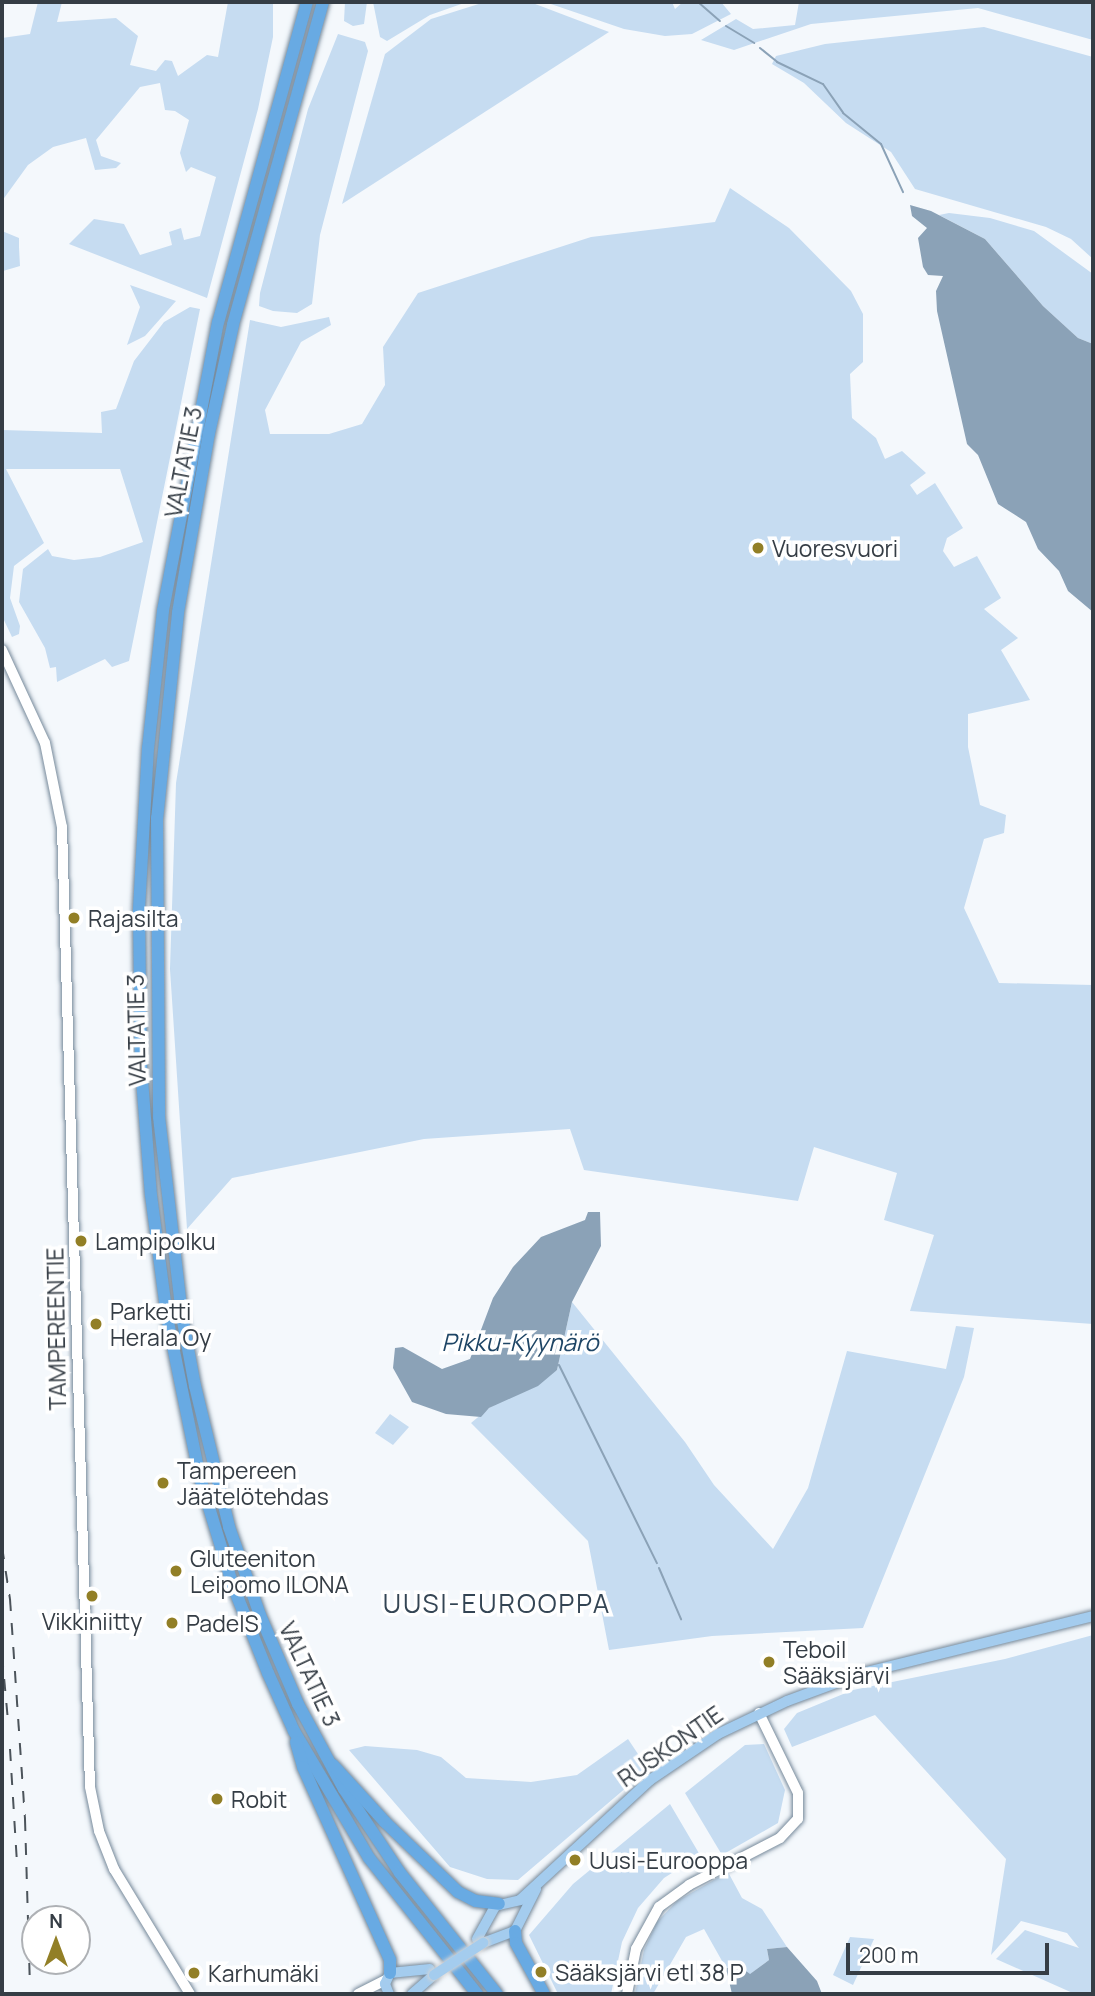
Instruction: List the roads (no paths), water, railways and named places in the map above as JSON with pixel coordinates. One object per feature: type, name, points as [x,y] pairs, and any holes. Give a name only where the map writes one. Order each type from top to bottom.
[{"type":"highway","name":"VALTATIE 3","points":[[307,2],[237,245],[182,494],[155,676],[139,911],[141,1066],[151,1195],[177,1368],[215,1530],[246,1619],[294,1731],[369,1857],[477,1994]]},
{"type":"highway","name":"VALTATIE 3","points":[[323,2],[255,235],[192,523],[170,677],[157,818],[156,1009],[159,1117],[173,1251],[201,1416],[251,1593],[328,1760],[400,1873],[497,1994]]},
{"type":"highway","points":[[294,1731],[303,1767],[390,1960],[388,1976]]},
{"type":"highway","points":[[328,1760],[458,1892],[476,1901],[503,1903]]},
{"type":"highway","points":[[515,1931],[516,1943],[544,1994]]},
{"type":"main road","name":"TAMPEREENTIE","points":[[2,650],[45,743],[62,827],[90,1787],[99,1830],[114,1868],[190,1994]]},
{"type":"main road","name":"RUSKONTIE","points":[[503,1903],[520,1900],[538,1885],[650,1780],[718,1734],[759,1713],[863,1673],[1093,1616]]},
{"type":"main road","points":[[627,1994],[636,1950],[659,1907],[689,1885],[780,1838],[798,1819],[798,1793],[759,1713]]},
{"type":"main road","name":"RUSKONTIE","points":[[515,1931],[538,1885]]},
{"type":"main road","points":[[480,1941],[503,1903],[515,1906],[521,1918]]},
{"type":"main road","points":[[412,1994],[432,1972],[480,1941],[515,1931]]},
{"type":"main road","points":[[358,1994],[388,1976],[432,1972]]},
{"type":"main road","points":[[388,1976],[388,1994]]},
{"type":"water","points":[[910,205],[931,211],[985,239],[1043,306],[1078,338],[1093,344],[1093,612],[1068,591],[1059,571],[1038,549],[1026,522],[998,504],[978,455],[967,444],[937,311],[936,291],[943,276],[928,275],[923,267],[918,238],[927,228],[912,216]]},
{"type":"water","name":"Pikku-Kyynärö","points":[[588,1212],[600,1212],[601,1246],[572,1302],[557,1370],[538,1386],[489,1408],[481,1417],[446,1414],[412,1402],[393,1368],[395,1348],[403,1347],[442,1369],[470,1359],[493,1298],[513,1267],[541,1237],[585,1220]]},
{"type":"water","points":[[787,1947],[817,1981],[822,1994],[732,1994],[726,1968],[739,1966],[750,1974],[769,1960],[767,1949]]},
{"type":"waterway","points":[[698,2],[720,21]]},
{"type":"waterway","points":[[726,26],[754,43]]},
{"type":"waterway","points":[[760,48],[777,62],[823,84],[843,113],[881,144],[903,192]]},
{"type":"waterway","points":[[559,1365],[657,1563]]},
{"type":"waterway","points":[[659,1568],[681,1619]]},
{"type":"railway","points":[[2,1547],[10,1599],[25,1819],[30,1987]]},
{"type":"railway","points":[[2,1655],[8,1721]]},
{"type":"railway","points":[[10,1749],[17,1864]]},
{"type":"place","name":"Vuoresvuori","points":[[758,548]]},
{"type":"place","name":"Rajasilta","points":[[74,918]]},
{"type":"place","name":"Lampipolku","points":[[81,1241]]},
{"type":"place","name":"Parketti Herala Oy","points":[[96,1324]]},
{"type":"place","name":"Tampereen Jäätelötehdas","points":[[163,1483]]},
{"type":"place","name":"Gluteeniton Leipomo ILONA","points":[[176,1571]]},
{"type":"place","name":"Vikkiniitty","points":[[92,1596]]},
{"type":"place","name":"PadelS","points":[[172,1623]]},
{"type":"place","name":"Teboil Sääksjärvi","points":[[769,1662]]},
{"type":"place","name":"Robit","points":[[217,1799]]},
{"type":"place","name":"Uusi-Eurooppa","points":[[575,1860]]},
{"type":"place","name":"Sääksjärvi etl 38 P","points":[[541,1972]]},
{"type":"place","name":"Karhumäki","points":[[194,1973]]},
{"type":"district","name":"UUSI-EUROOPPA","points":[[497,1604]]}]
